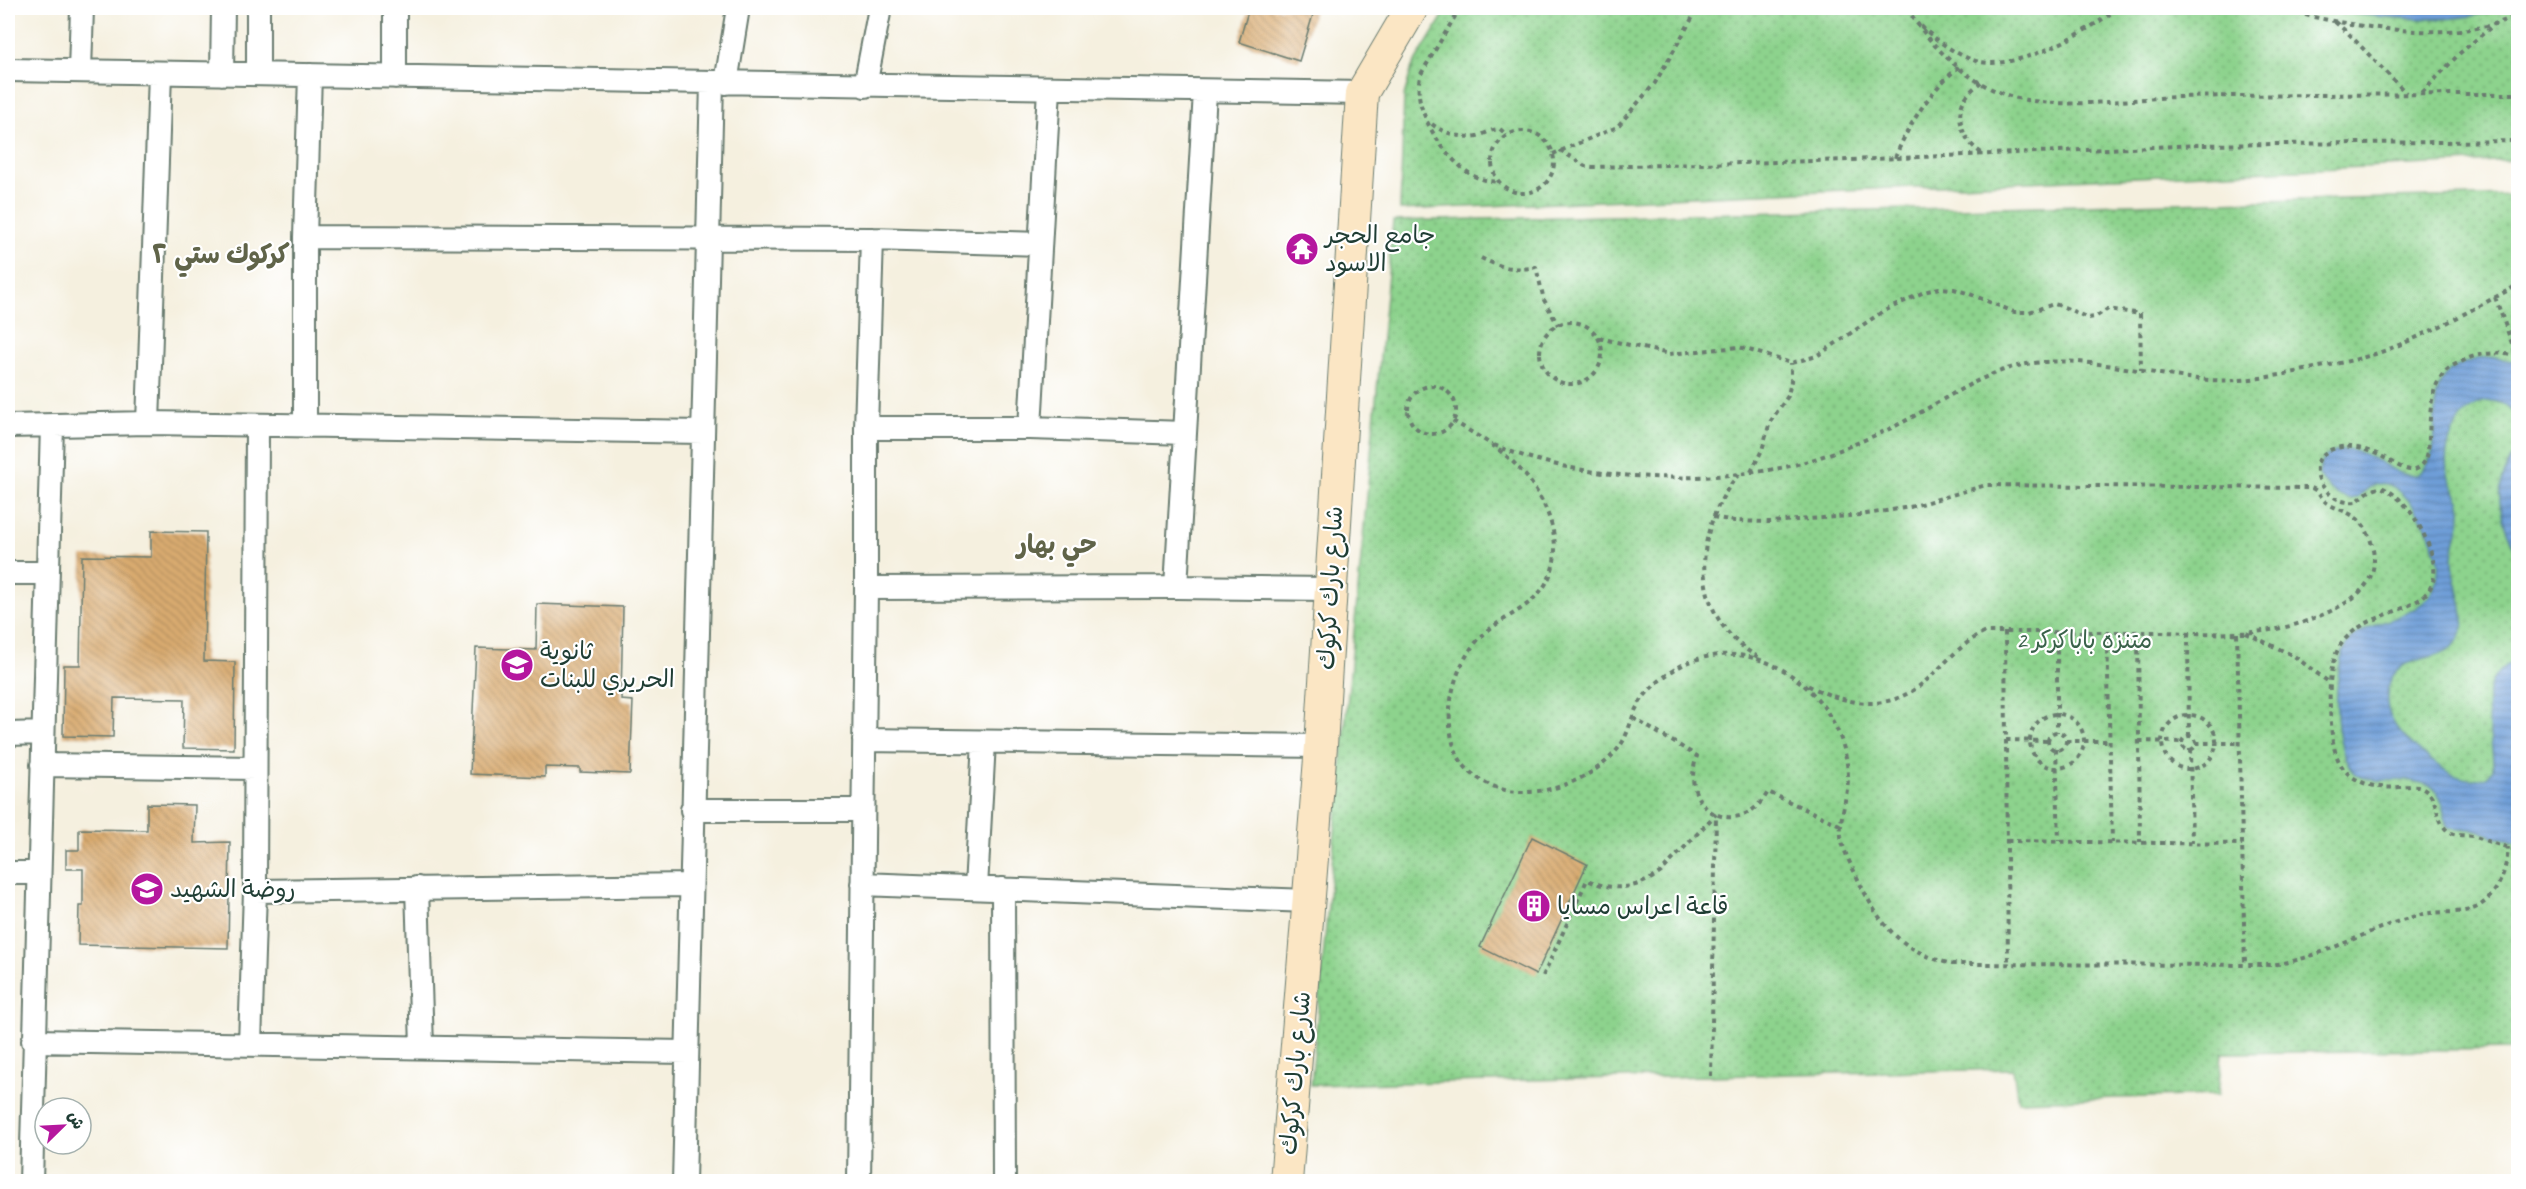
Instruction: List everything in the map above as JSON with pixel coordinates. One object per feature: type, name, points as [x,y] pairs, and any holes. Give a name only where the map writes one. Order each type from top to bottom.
[{"type":"main road","name":"شارع بارك كركوك","points":[[1286,1182],[1321,746],[1329,589],[1362,93],[1412,8]]},
{"type":"street","points":[[80,71],[82,8]]},
{"type":"street","points":[[222,74],[223,8]]},
{"type":"street","points":[[258,8],[258,74]]},
{"type":"street","points":[[395,8],[395,77]]},
{"type":"street","points":[[684,1182],[708,239],[719,83],[738,8]]},
{"type":"street","points":[[865,86],[880,8]]},
{"type":"street","points":[[8,70],[1362,93]]},
{"type":"street","points":[[148,423],[160,73]]},
{"type":"street","points":[[305,426],[305,237],[310,75]]},
{"type":"street","points":[[1030,428],[1049,89]]},
{"type":"street","points":[[1176,587],[1205,92]]},
{"type":"street","points":[[305,237],[872,239],[1040,244]]},
{"type":"street","points":[[859,1182],[866,428],[872,239]]},
{"type":"street","points":[[8,416],[8,426],[148,423],[703,432]]},
{"type":"street","points":[[30,1182],[52,425]]},
{"type":"street","points":[[250,1044],[255,891],[257,425]]},
{"type":"street","points":[[866,428],[1030,428],[1185,433]]},
{"type":"street","points":[[8,573],[47,573]]},
{"type":"street","points":[[866,588],[1329,589]]},
{"type":"street","points":[[8,734],[42,733]]},
{"type":"street","points":[[864,740],[1321,746]]},
{"type":"street","points":[[976,888],[984,742]]},
{"type":"street","points":[[42,765],[255,768]]},
{"type":"street","points":[[692,810],[863,810]]},
{"type":"street","points":[[8,873],[38,873]]},
{"type":"street","points":[[862,884],[1308,902]]},
{"type":"street","points":[[255,891],[690,885]]},
{"type":"street","points":[[417,888],[422,1047]]},
{"type":"street","points":[[1003,889],[1004,1182]]},
{"type":"street","points":[[33,1041],[686,1052]]},
{"type":"path","points":[[1460,8],[1427,62],[1417,85],[1418,96],[1440,143],[1459,165],[1479,178],[1499,182],[1516,192],[1526,193],[1537,190],[1551,175],[1554,164],[1553,154],[1549,144],[1542,136],[1522,130],[1507,135],[1497,144],[1492,153],[1494,173],[1499,182]]},
{"type":"path","points":[[1553,154],[1617,127],[1655,83],[1698,8]]},
{"type":"path","points":[[1907,8],[1929,40],[1959,67],[2004,94],[2030,100],[2066,103],[2134,98],[2518,94]]},
{"type":"path","points":[[2104,8],[2119,8]]},
{"type":"path","points":[[1914,19],[1929,33],[1958,52],[1976,61],[1995,62],[2016,59],[2064,42],[2119,8]]},
{"type":"path","points":[[2279,8],[2333,21],[2389,30],[2467,31],[2491,27]]},
{"type":"path","points":[[2422,94],[2460,53],[2491,27],[2518,14]]},
{"type":"path","points":[[2333,21],[2348,33],[2406,94]]},
{"type":"path","points":[[1895,158],[1916,116],[1959,67]]},
{"type":"path","points":[[1981,82],[1964,100],[1960,119],[1967,140],[1986,155]]},
{"type":"path","points":[[1426,116],[1437,129],[1454,134],[1477,136],[1500,129],[1507,135]]},
{"type":"path","points":[[1560,150],[1585,166],[1593,167],[1986,155],[2200,145],[2518,141]]},
{"type":"path","points":[[1481,258],[1491,264],[1515,269],[1536,267],[1544,300],[1558,325]]},
{"type":"path","points":[[1485,442],[1527,458],[1555,465],[1594,470],[1652,476],[1751,472],[1788,466],[1860,441],[1887,430],[1975,383],[2024,365],[2051,361],[2077,362],[2200,379],[2235,380],[2269,377],[2329,366],[2378,353],[2401,344],[2518,285]]},
{"type":"path","points":[[1599,338],[1669,354],[1739,347],[1791,363],[1817,356],[1882,312],[1924,292],[1940,288],[1970,294],[2014,312],[2029,312],[2054,304],[2064,306],[2088,318],[2095,317],[2108,309],[2140,314],[2141,370]]},
{"type":"path","points":[[2495,297],[2518,357],[2482,354],[2456,364],[2444,373],[2432,405],[2425,463],[2418,468],[2408,470],[2380,456],[2351,447],[2333,449],[2320,459],[2316,467],[2316,476],[2331,494],[2344,501],[2356,502],[2368,492],[2381,487],[2393,492],[2420,526],[2434,565],[2432,584],[2420,601],[2373,620],[2342,643],[2330,683],[2332,736],[2342,767],[2351,777],[2374,787],[2398,788],[2412,785],[2422,787],[2435,802],[2447,831],[2453,834],[2474,836],[2518,851]]},
{"type":"path","points":[[1577,322],[1592,330],[1599,338],[1602,357],[1594,375],[1577,384],[1558,381],[1544,368],[1540,351],[1546,334],[1558,325],[1577,322]]},
{"type":"path","points":[[1751,472],[1762,450],[1770,422],[1788,396],[1791,363]]},
{"type":"path","points":[[1428,387],[1444,390],[1454,403],[1453,421],[1445,430],[1438,433],[1424,433],[1417,429],[1409,417],[1410,401],[1414,394],[1428,387]]},
{"type":"path","points":[[1453,421],[1515,464],[1526,476],[1546,509],[1555,542],[1553,562],[1541,591],[1527,606],[1492,628],[1474,645],[1456,681],[1451,701],[1452,740],[1458,757],[1482,781],[1500,789],[1517,792],[1536,792],[1555,788],[1575,780],[1609,758],[1620,746],[1646,694],[1676,668],[1690,662],[1721,655],[1755,658],[1772,665]]},
{"type":"path","points":[[1713,517],[1734,521],[1771,522],[1861,515],[1910,507],[1976,486],[1996,484],[2311,488],[2317,490],[2327,503],[2357,518],[2371,539],[2374,554],[2370,581],[2361,591],[2345,602],[2309,620],[2272,630],[2237,633],[1986,632],[1973,637],[1913,690],[1882,704],[1866,705],[1836,698],[1801,682],[1746,650],[1730,637],[1722,625],[1708,596],[1704,551],[1713,517],[1726,491],[1740,473]]},
{"type":"path","points":[[2005,632],[2008,964]]},
{"type":"path","points":[[2056,632],[2057,732]]},
{"type":"path","points":[[2107,632],[2112,842]]},
{"type":"path","points":[[2138,632],[2140,842]]},
{"type":"path","points":[[2245,632],[2294,656],[2330,683]]},
{"type":"path","points":[[2188,633],[2189,736]]},
{"type":"path","points":[[2237,633],[2245,965]]},
{"type":"path","points":[[1801,682],[1826,709],[1846,759],[1848,789],[1842,826],[1844,848],[1872,908],[1892,934],[1919,954],[1952,964],[2245,965],[2293,962],[2312,957],[2403,920],[2425,914],[2472,910],[2489,898],[2501,880],[2507,864],[2508,846]]},
{"type":"path","points":[[2056,713],[2065,715],[2079,724],[2084,741],[2083,749],[2073,763],[2056,768],[2041,763],[2035,757],[2030,741],[2031,732],[2040,719],[2056,713]]},
{"type":"path","points":[[2188,714],[2208,723],[2213,729],[2216,742],[2209,761],[2190,769],[2170,762],[2165,756],[2162,742],[2167,726],[2173,720],[2188,714]]},
{"type":"path","points":[[1633,718],[1697,756],[1691,778],[1693,789],[1706,808],[1716,814],[1728,817],[1740,816],[1752,811],[1768,792],[1842,826]]},
{"type":"path","points":[[2048,741],[2052,733],[2057,732],[2063,735],[2066,741]]},
{"type":"path","points":[[2182,742],[2185,737],[2189,736]]},
{"type":"path","points":[[2189,736],[2193,737],[2196,742]]},
{"type":"path","points":[[2006,740],[2048,741]]},
{"type":"path","points":[[2048,741],[2050,746],[2056,749],[2062,747],[2066,741]]},
{"type":"path","points":[[2066,741],[2109,741]]},
{"type":"path","points":[[2139,741],[2182,742]]},
{"type":"path","points":[[2182,742],[2185,748],[2190,750]]},
{"type":"path","points":[[2196,742],[2240,742]]},
{"type":"path","points":[[2190,750],[2196,742]]},
{"type":"path","points":[[2056,749],[2059,841]]},
{"type":"path","points":[[2190,750],[2192,843]]},
{"type":"path","points":[[1543,976],[1587,879],[1606,887],[1616,888],[1633,886],[1650,879],[1661,872],[1716,814]]},
{"type":"path","points":[[1711,1076],[1716,814]]},
{"type":"path","points":[[2007,841],[2242,844]]},
{"type":"green space","points":[[1448,8],[2518,8],[2518,160],[1400,210],[1404,96],[1412,67]]},
{"type":"green space","name":"متنزه باباكركر 2","points":[[2518,195],[2518,1049],[2222,1053],[2218,1095],[2018,1101],[2013,1069],[1311,1085],[1393,221]]},
{"type":"water","points":[[2317,8],[2497,8],[2459,18],[2435,19],[2383,17]]},
{"type":"water","points":[[2489,357],[2518,362],[2518,420],[2503,404],[2490,401],[2480,403],[2470,408],[2462,416],[2451,437],[2446,460],[2447,470],[2461,509],[2453,562],[2463,617],[2460,636],[2448,650],[2412,662],[2398,670],[2389,685],[2387,701],[2393,723],[2400,732],[2436,764],[2466,779],[2487,777],[2493,769],[2488,718],[2489,690],[2494,678],[2503,667],[2518,659],[2518,843],[2474,829],[2449,827],[2441,800],[2431,787],[2416,781],[2364,778],[2353,771],[2345,757],[2337,718],[2337,697],[2338,677],[2345,647],[2352,638],[2363,631],[2404,614],[2428,598],[2437,580],[2438,560],[2431,537],[2419,516],[2404,495],[2395,488],[2386,484],[2377,484],[2358,497],[2344,498],[2334,492],[2319,475],[2321,464],[2327,456],[2346,450],[2369,456],[2400,473],[2419,474],[2430,460],[2434,443],[2438,390],[2446,375],[2462,364]]},
{"type":"water","points":[[2518,448],[2518,556],[2502,514],[2500,489],[2503,476]]},
{"type":"building","points":[[1249,8],[1315,8],[1299,61],[1239,42]]},
{"type":"building","points":[[151,531],[206,532],[204,661],[235,662],[234,749],[183,748],[184,699],[114,698],[113,737],[63,736],[64,665],[80,665],[82,556],[151,557]]},
{"type":"building","name":"ثانوية الحريري للبنات","points":[[537,604],[623,607],[621,700],[633,701],[630,774],[580,772],[580,768],[545,767],[545,777],[470,774],[476,648],[536,650]]},
{"type":"building","points":[[147,804],[195,805],[194,843],[230,842],[228,948],[78,945],[79,906],[83,906],[83,869],[66,869],[66,850],[79,850],[79,829],[147,830]]},
{"type":"building","name":"قاعة اعراس مسايا","points":[[1532,837],[1587,864],[1536,975],[1480,947]]},
{"type":"place","name":"جامع الحجر الاسود","points":[[1302,249]]},
{"type":"place","name":"ثانوية الحريري للبنات","points":[[517,665]]},
{"type":"place","name":"روضة الشهيد","points":[[147,889]]},
{"type":"place","name":"قاعة اعراس مسايا","points":[[1534,906]]},
{"type":"district","name":"كركوك ستي ٢","points":[[221,254]]},
{"type":"district","name":"حي بهار","points":[[1057,544]]}]
